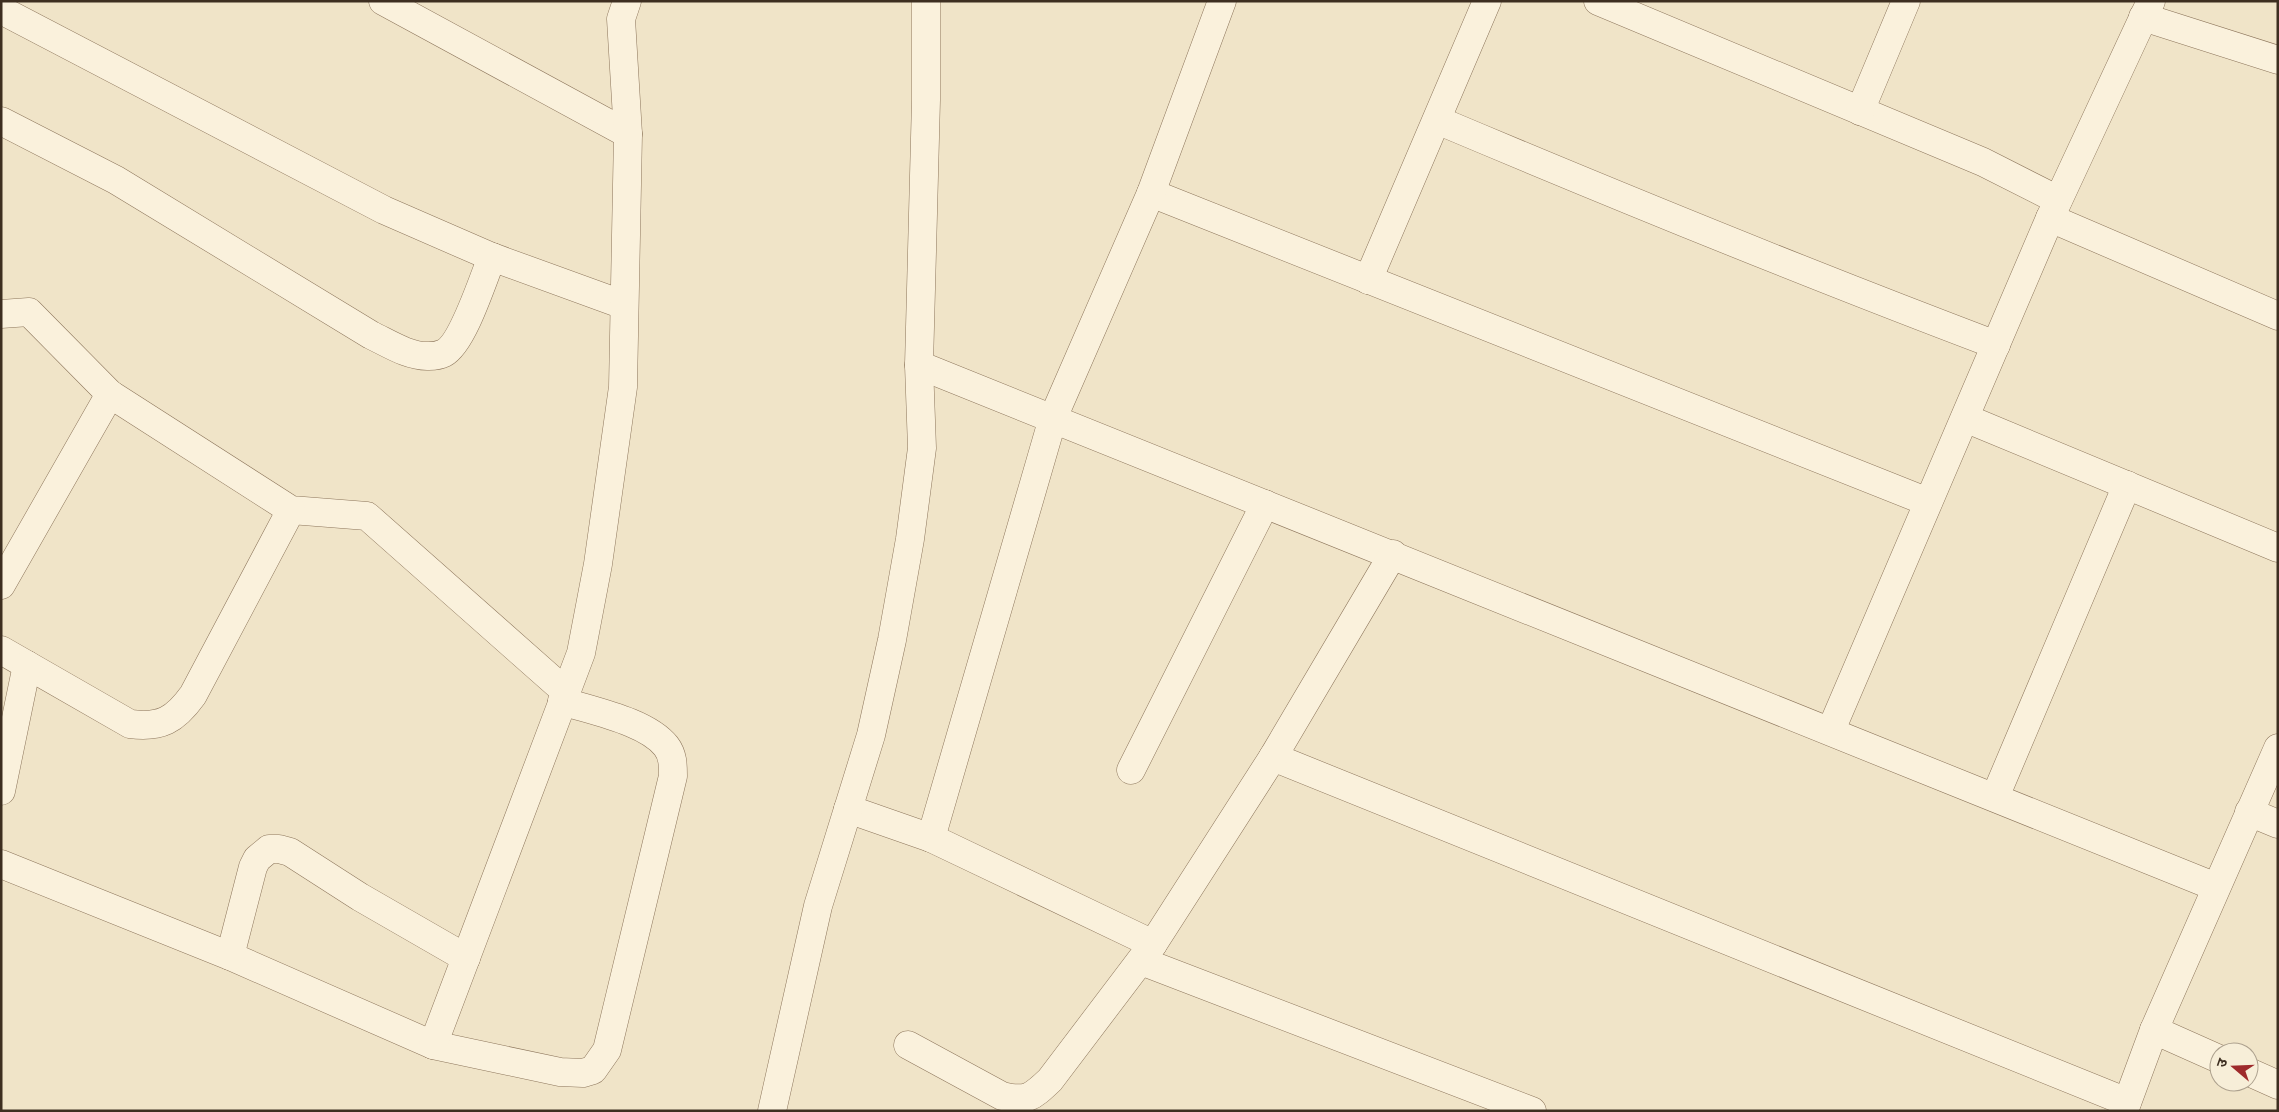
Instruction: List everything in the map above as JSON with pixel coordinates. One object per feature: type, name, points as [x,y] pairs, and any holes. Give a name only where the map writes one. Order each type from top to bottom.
[{"type":"street","points":[[382,1],[628,134]]},
{"type":"street","points":[[433,1045],[581,654],[598,564],[623,387],[628,134],[621,19],[627,1]]},
{"type":"street","points":[[772,1111],[818,906],[871,735],[892,640],[910,539],[922,448],[920,365],[926,100],[926,1]]},
{"type":"street","points":[[931,838],[1053,418],[1150,194],[1222,1]]},
{"type":"street","points":[[1368,280],[1487,1]]},
{"type":"street","points":[[1598,1],[1983,162],[2054,209],[2278,316]]},
{"type":"street","points":[[1860,111],[1906,1]]},
{"type":"street","points":[[1830,730],[2054,209],[2147,9],[2278,60]]},
{"type":"street","points":[[1,10],[384,210],[492,257],[624,305]]},
{"type":"street","points":[[1437,120],[1702,231],[1996,345]]},
{"type":"street","points":[[1,121],[116,180],[371,335],[408,352],[428,356],[444,353],[454,345],[467,319],[492,257]]},
{"type":"street","points":[[1150,194],[1928,502]]},
{"type":"street","points":[[1,314],[29,312],[110,394],[292,510],[367,516],[564,697],[634,724],[666,745],[673,759],[673,776],[608,1050],[593,1070],[583,1073],[560,1072],[433,1045],[230,956],[1,864]]},
{"type":"street","points":[[920,365],[2216,887]]},
{"type":"street","points":[[1,586],[110,394]]},
{"type":"street","points":[[1965,418],[2278,548]]},
{"type":"street","points":[[1995,797],[2127,485]]},
{"type":"street","points":[[1131,770],[1265,504]]},
{"type":"street","points":[[1,650],[130,724],[149,726],[166,722],[182,710],[194,695],[292,510]]},
{"type":"street","points":[[908,1044],[1002,1096],[1017,1100],[1029,1098],[1050,1080],[1147,953],[1273,757],[1393,554]]},
{"type":"street","points":[[1,791],[27,665]]},
{"type":"street","points":[[1273,757],[2125,1106],[2154,1030],[2278,748]]},
{"type":"street","points":[[848,809],[931,838],[1147,953],[1532,1111]]},
{"type":"street","points":[[2249,812],[2278,824]]},
{"type":"street","points":[[230,956],[252,867],[261,854],[269,849],[279,849],[290,852],[360,897],[466,958]]},
{"type":"street","points":[[2154,1030],[2209,1055]]},
{"type":"street","points":[[2259,1076],[2278,1085]]}]
